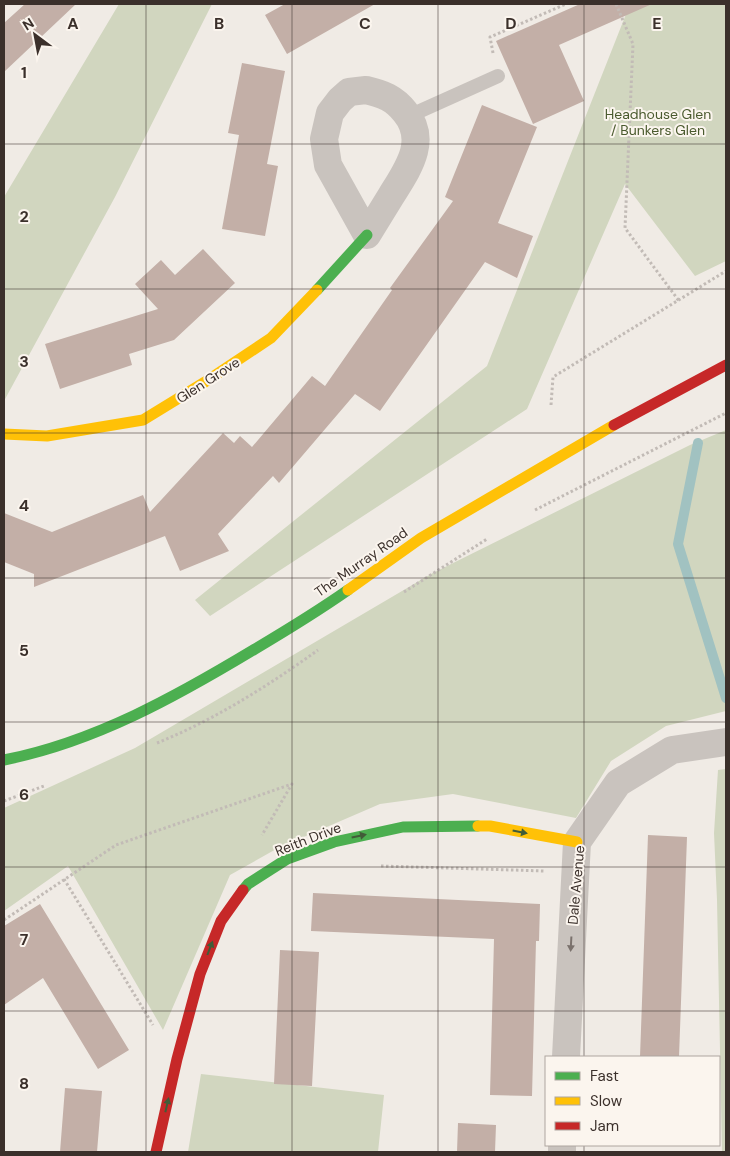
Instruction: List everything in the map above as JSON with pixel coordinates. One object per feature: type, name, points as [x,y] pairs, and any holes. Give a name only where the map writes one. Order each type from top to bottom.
[{"type":"street","points":[[367,235],[328,165],[324,139],[330,113],[349,92],[366,90],[383,94],[398,103],[409,116]]},
{"type":"street","name":"Glen Grove","points":[[4,434],[47,436],[143,420],[206,382],[271,338],[367,235],[410,165],[415,148],[414,132],[409,116]]},
{"type":"street","name":"The Murray Road","points":[[4,760],[35,754],[140,714],[222,669],[324,606],[422,538],[592,438],[726,365]]},
{"type":"street","name":"Dale Avenue","points":[[566,1056],[577,842],[618,783],[672,750],[726,742]]},
{"type":"street","name":"Reith Drive","points":[[156,1152],[178,1056],[200,974],[221,921],[248,884],[287,859],[334,842],[403,828],[490,826],[577,842]]},
{"type":"lane","points":[[409,116],[498,76]]},
{"type":"path","points":[[498,76],[490,36],[566,4]]},
{"type":"path","points":[[616,4],[633,44],[624,228],[679,300]]},
{"type":"path","points":[[551,405],[553,377],[726,271]]},
{"type":"path","points":[[4,920],[116,845],[292,784],[261,838]]},
{"type":"path","points":[[372,865],[575,872]]},
{"type":"path","points":[[64,879],[165,1045],[178,1056]]},
{"type":"green space","points":[[119,4],[212,4],[115,197],[4,401],[4,197]]},
{"type":"green space","name":"Headhouse Glen / Bunkers Glen","points":[[630,4],[726,4],[726,261],[695,276],[625,184],[527,409],[210,616],[195,600],[487,366]]},
{"type":"green space","points":[[726,430],[726,711],[666,726],[611,761],[576,818],[453,794],[380,804],[278,848],[230,875],[163,1030],[68,866],[4,911],[4,808],[135,748],[431,574],[690,445]]},
{"type":"green space","points":[[726,769],[726,1152],[722,1152],[714,833],[718,770]]},
{"type":"green space","points":[[201,1074],[384,1095],[378,1152],[188,1152]]},
{"type":"building","points":[[25,4],[76,4],[4,72],[4,23]]},
{"type":"building","points":[[285,4],[375,4],[287,54],[265,15]]},
{"type":"building","points":[[580,4],[652,4],[559,45],[584,101],[533,124],[496,41]]},
{"type":"building","points":[[242,63],[285,71],[267,164],[278,166],[265,236],[222,229],[239,135],[228,133]]},
{"type":"building","points":[[482,105],[537,127],[498,223],[533,236],[517,278],[485,262],[380,411],[355,394],[279,483],[273,476],[218,534],[229,551],[180,571],[165,536],[34,587],[34,574],[4,562],[4,513],[52,532],[143,495],[150,512],[223,433],[234,443],[240,436],[252,447],[312,376],[325,386],[392,290],[390,288],[453,201],[445,197]]},
{"type":"building","points":[[203,249],[235,283],[174,340],[129,354],[132,365],[60,389],[45,344],[158,309],[135,284],[161,260],[175,275]]},
{"type":"building","points":[[648,835],[687,837],[679,1056],[640,1056]]},
{"type":"building","points":[[313,893],[540,904],[539,941],[536,941],[532,1096],[490,1095],[494,939],[311,931]]},
{"type":"building","points":[[40,904],[129,1050],[98,1069],[43,978],[4,1005],[4,926]]},
{"type":"building","points":[[280,950],[319,952],[312,1086],[274,1084]]},
{"type":"building","points":[[65,1088],[102,1091],[97,1152],[60,1152]]},
{"type":"building","points":[[458,1123],[496,1125],[495,1152],[457,1152]]},
{"type":"waterway","points":[[698,443],[678,544],[726,698]]},
{"type":"traffic: fast","points":[[317,290],[367,235]]},
{"type":"traffic: fast","points":[[4,760],[71,742],[165,700],[226,667],[348,590]]},
{"type":"traffic: fast","points":[[243,890],[248,884],[287,859],[334,842],[403,827],[478,826]]},
{"type":"traffic: slow","points":[[4,434],[47,436],[143,420],[271,338],[317,290]]},
{"type":"traffic: slow","points":[[348,590],[421,538],[614,425]]},
{"type":"traffic: slow","points":[[478,826],[490,826],[577,842]]},
{"type":"traffic: jam","points":[[614,425],[726,365]]},
{"type":"traffic: jam","points":[[156,1152],[177,1059],[200,974],[221,921],[243,890]]}]
